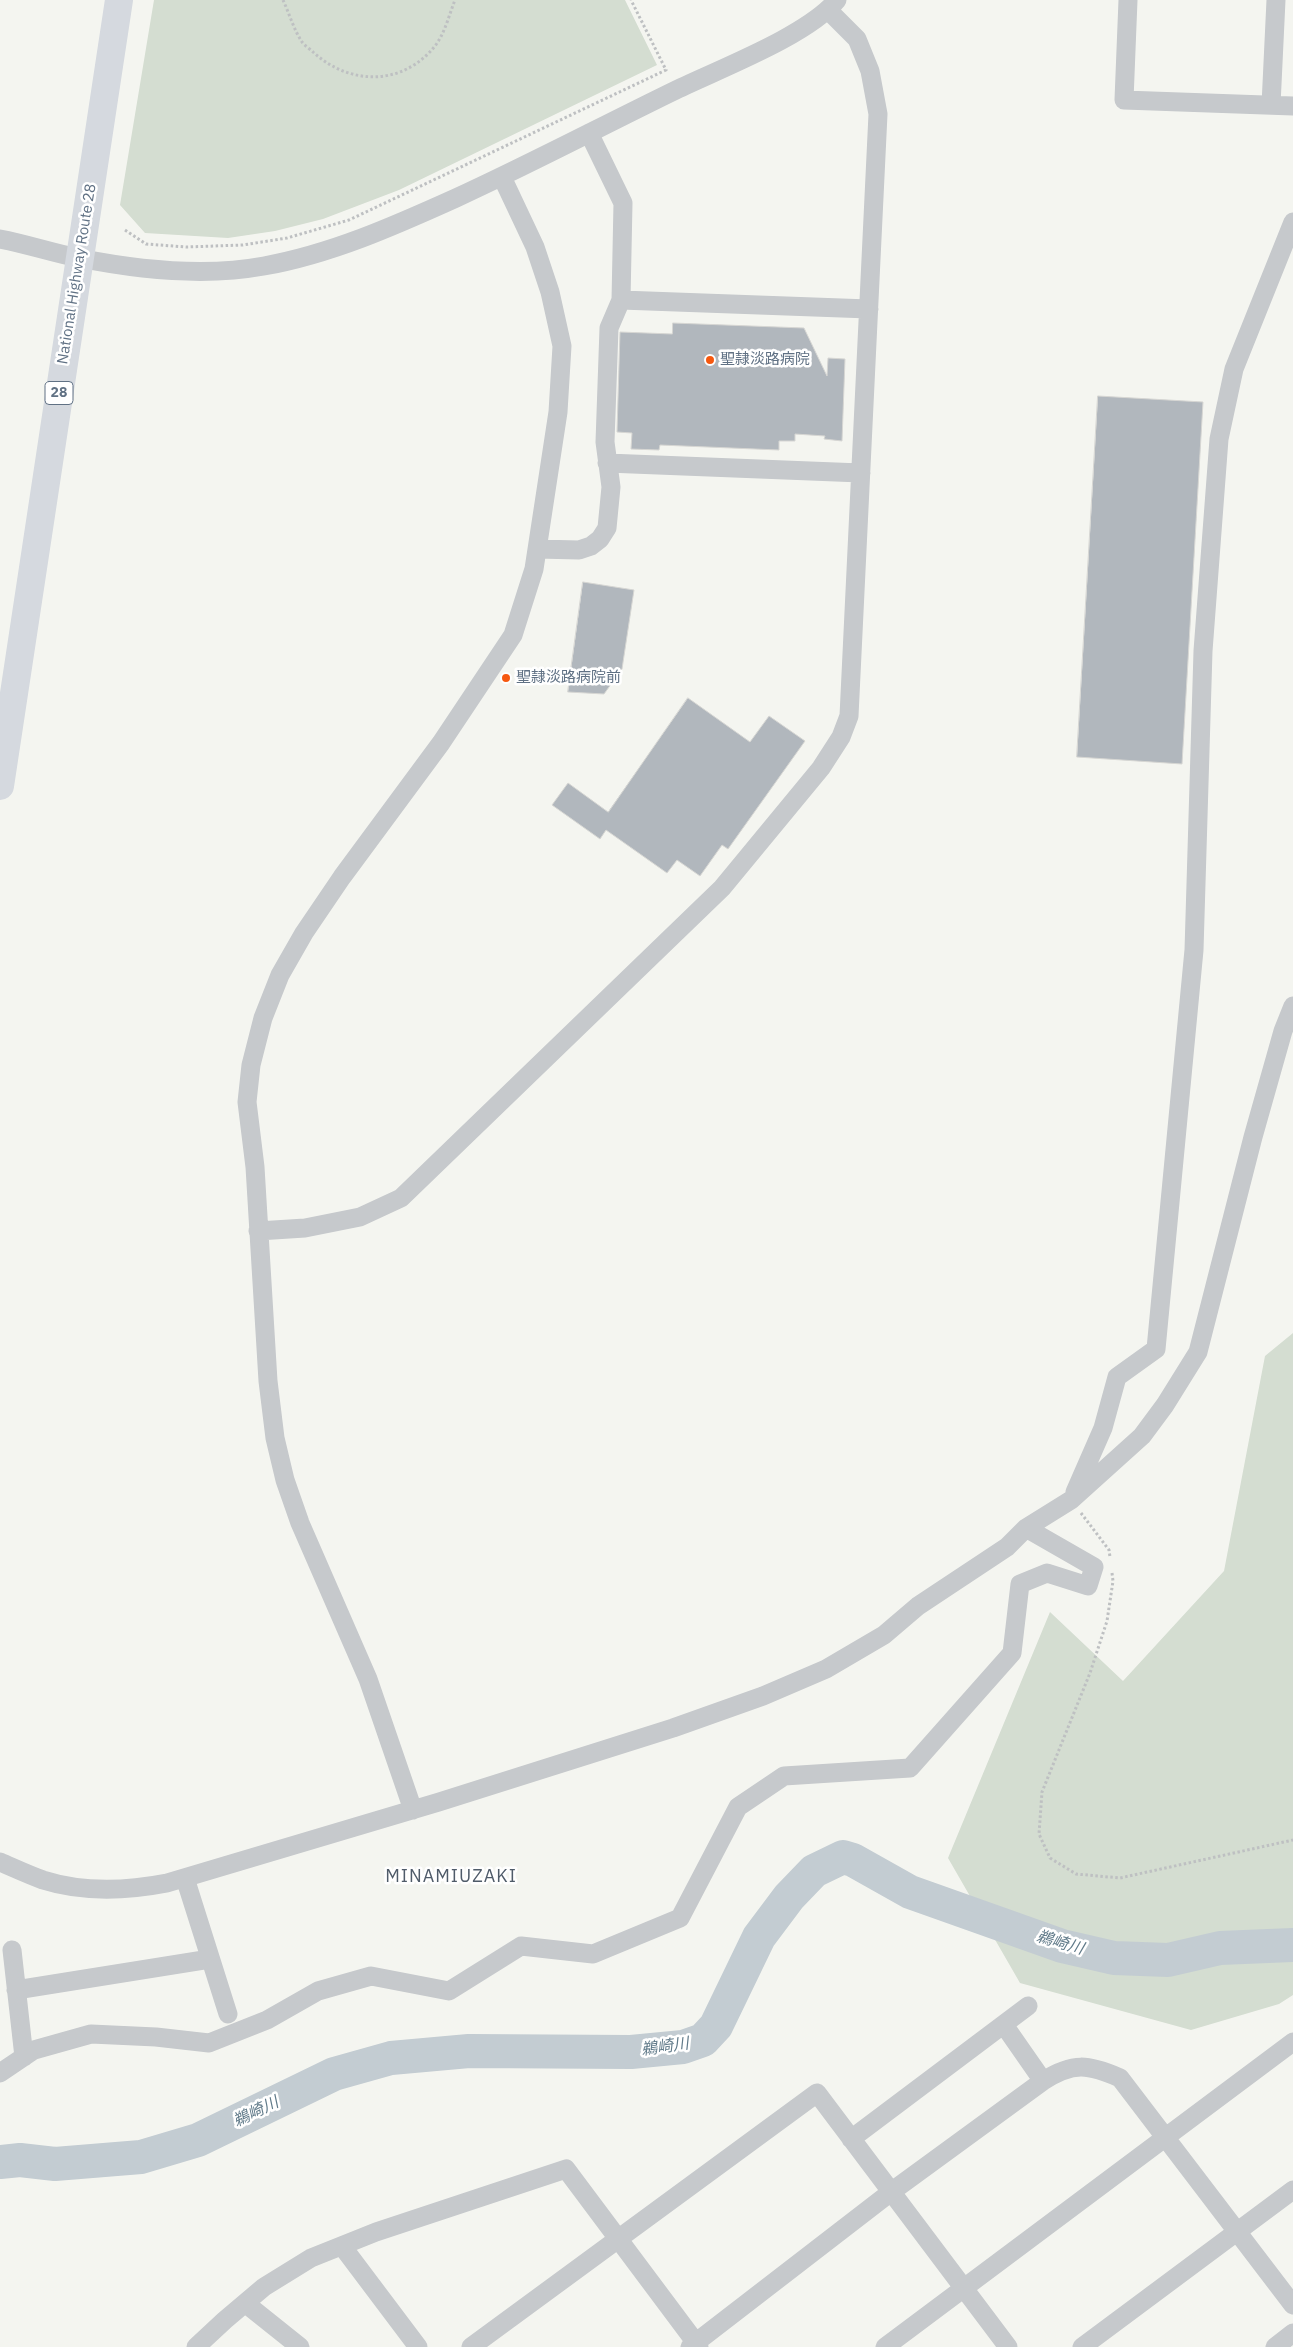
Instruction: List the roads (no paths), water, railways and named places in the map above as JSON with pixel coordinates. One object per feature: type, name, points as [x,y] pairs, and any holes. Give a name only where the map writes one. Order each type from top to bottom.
[{"type":"highway","name":"National Highway Route 28","points":[[0,786],[119,0]]},
{"type":"street","points":[[1128,0],[1124,100],[1293,106]]},
{"type":"street","points":[[1272,106],[1276,0]]},
{"type":"street","points":[[0,239],[79,258],[143,268],[204,271],[264,266],[323,251],[399,224],[502,177],[781,40],[832,5],[857,39],[870,71],[878,114],[849,716],[841,737],[821,768],[722,888],[401,1198],[360,1217],[304,1228],[258,1231]]},
{"type":"street","points":[[537,549],[579,550],[591,546],[600,539],[607,528],[611,487],[605,442],[609,328],[621,300],[623,203],[589,134]]},
{"type":"street","points":[[413,1810],[368,1679],[300,1523],[285,1480],[275,1438],[268,1381],[255,1167],[247,1102],[251,1065],[263,1018],[280,975],[304,933],[342,877],[441,743],[514,635],[534,569],[558,412],[562,346],[550,292],[534,247],[502,177]]},
{"type":"street","points":[[1071,1500],[1104,1428],[1116,1377],[1156,1349],[1194,950],[1203,651],[1219,439],[1234,369],[1293,222]]},
{"type":"street","points":[[621,300],[869,309]]},
{"type":"street","points":[[607,463],[861,473]]},
{"type":"street","points":[[0,1862],[44,1880],[105,1891],[142,1888],[185,1878],[413,1810],[673,1728],[763,1696],[826,1669],[884,1635],[918,1606],[1007,1547],[1026,1528],[1071,1500],[1142,1436],[1166,1405],[1198,1352],[1253,1138],[1283,1031],[1293,1006]]},
{"type":"street","points":[[0,2072],[34,2050],[91,2034],[156,2037],[209,2043],[267,2020],[318,1992],[371,1976],[449,1990],[521,1946],[593,1954],[680,1918],[738,1806],[784,1776],[910,1768],[1012,1653],[1020,1584],[1047,1573],[1088,1586],[1094,1567],[1026,1528]]},
{"type":"street","points":[[185,1878],[228,2014]]},
{"type":"street","points":[[12,1950],[24,2057]]},
{"type":"street","points":[[16,1990],[210,1959]]},
{"type":"street","points":[[852,2139],[1028,2006]]},
{"type":"street","points":[[1004,2024],[1044,2081]]},
{"type":"street","points":[[885,2347],[1293,2042]]},
{"type":"street","points":[[196,2347],[264,2287],[311,2258],[376,2232],[566,2170],[695,2345],[891,2192],[1044,2081],[1059,2071],[1074,2066],[1088,2067],[1120,2078],[1293,2306]]},
{"type":"street","points":[[471,2347],[817,2093],[1008,2347]]},
{"type":"street","points":[[1082,2347],[1293,2190]]},
{"type":"street","points":[[342,2246],[412,2345]]},
{"type":"street","points":[[245,2303],[300,2347]]},
{"type":"street","points":[[1275,2347],[1293,2333]]},
{"type":"waterway","name":"鵜崎川","points":[[0,2162],[20,2160],[55,2164],[141,2157],[198,2140],[334,2074],[391,2058],[469,2051],[631,2052],[683,2047],[703,2040],[716,2026],[759,1937],[789,1897],[814,1871],[843,1857],[853,1860],[910,1892],[1062,1946],[1114,1958],[1168,1960],[1220,1948],[1293,1945]]},
{"type":"place","name":"聖隷淡路病院","points":[[710,360]]},
{"type":"place","name":"聖隷淡路病院前","points":[[506,678]]},
{"type":"district","name":"MINAMIUZAKI","points":[[451,1877]]}]
